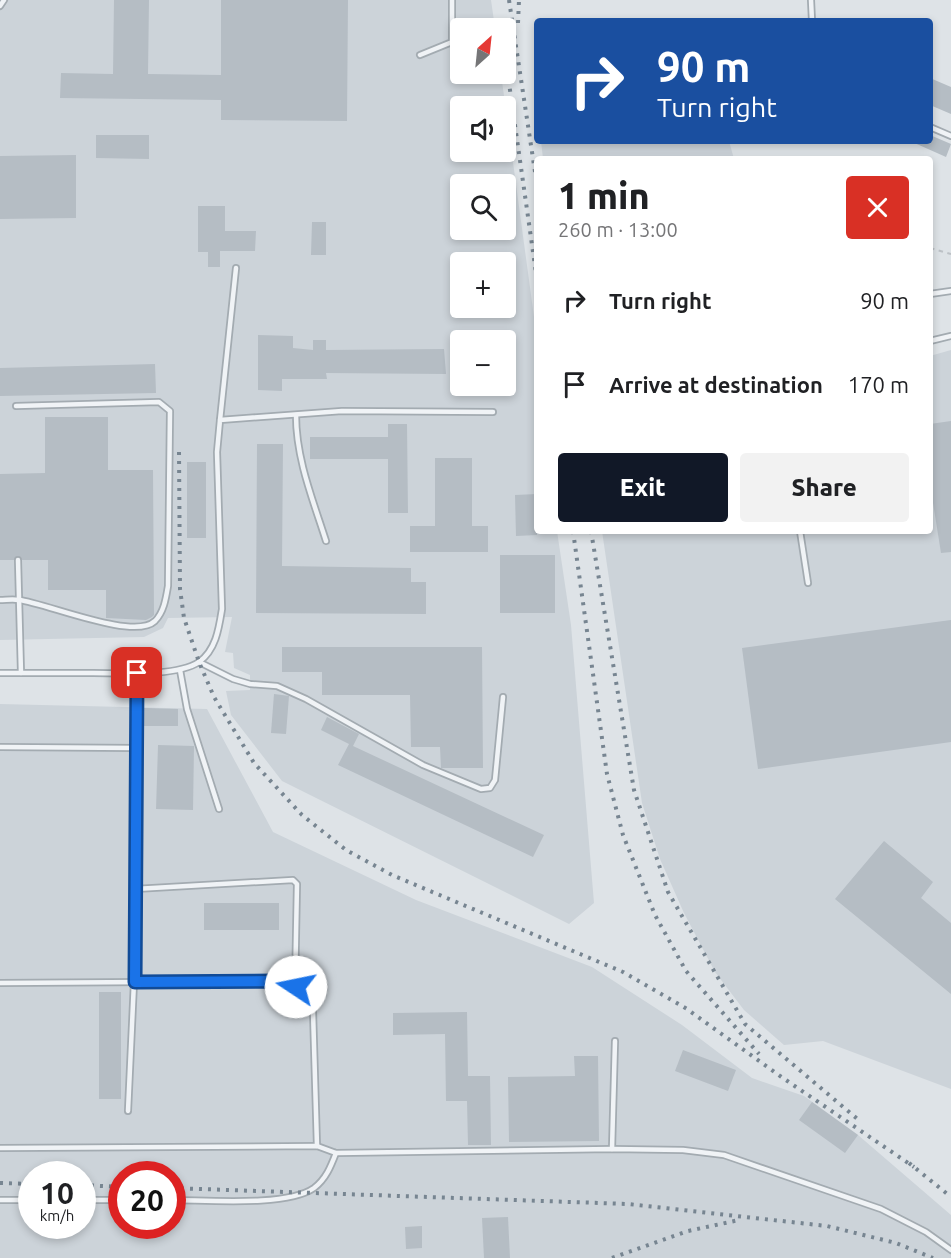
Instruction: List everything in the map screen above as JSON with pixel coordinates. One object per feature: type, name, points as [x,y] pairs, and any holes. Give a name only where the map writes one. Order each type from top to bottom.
[{"type":"lane","points":[[0,6],[4,0]]},
{"type":"lane","points":[[420,55],[452,42],[452,0]]},
{"type":"lane","points":[[811,0],[812,18]]},
{"type":"lane","points":[[933,128],[951,136]]},
{"type":"lane","points":[[0,673],[137,673],[180,670],[199,662],[212,649],[219,630],[222,609],[218,452],[236,268]]},
{"type":"lane","points":[[933,294],[951,291]]},
{"type":"lane","points":[[933,340],[951,336]]},
{"type":"lane","points":[[0,600],[19,600],[105,623],[130,627],[154,622],[164,605],[168,586],[170,411],[159,402],[16,406]]},
{"type":"lane","points":[[220,420],[352,411],[493,412]]},
{"type":"lane","points":[[297,415],[296,436],[302,464],[326,541]]},
{"type":"lane","points":[[800,534],[808,583]]},
{"type":"lane","points":[[18,560],[21,673]]},
{"type":"lane","points":[[199,662],[233,679],[250,684],[277,686],[306,699],[423,765],[481,789],[489,788],[495,780],[503,697]]},
{"type":"lane","points":[[180,670],[187,709],[219,809]]},
{"type":"lane","points":[[129,1111],[135,982],[137,673]]},
{"type":"lane","points":[[0,747],[136,748]]},
{"type":"lane","points":[[135,889],[292,880],[297,884],[296,987]]},
{"type":"lane","points":[[0,983],[276,981],[296,987],[305,995],[313,1011],[317,1146]]},
{"type":"lane","points":[[612,1149],[615,1041]]},
{"type":"lane","points":[[0,1148],[317,1146],[336,1153],[682,1150],[724,1155],[881,1209],[926,1232],[951,1250]]},
{"type":"lane","points":[[186,1200],[277,1200],[297,1195],[313,1188],[322,1179],[329,1171],[336,1153]]},
{"type":"lane","points":[[0,1200],[18,1200]]},
{"type":"path","points":[[933,249],[951,254]]},
{"type":"shaded area","points":[[0,0],[491,0],[494,18],[450,18],[450,84],[502,84],[504,96],[450,96],[450,162],[513,162],[515,174],[450,174],[450,240],[516,240],[516,185],[534,317],[534,534],[557,534],[571,625],[594,903],[569,924],[282,781],[231,715],[226,691],[250,690],[250,675],[234,668],[233,653],[225,652],[232,617],[168,618],[163,628],[144,637],[0,640]]},
{"type":"shaded area","points":[[541,144],[730,144],[733,156],[543,156]]},
{"type":"shaded area","points":[[951,350],[951,1089],[823,1041],[784,1045],[744,1010],[715,972],[684,913],[660,859],[642,803],[602,534],[933,534],[933,355]]},
{"type":"shaded area","points":[[0,704],[207,709],[273,832],[416,900],[592,967],[682,1025],[752,1078],[804,1096],[858,1135],[951,1215],[951,1258],[0,1258]]},
{"type":"building","points":[[114,0],[149,0],[148,74],[221,75],[221,0],[348,0],[347,121],[221,120],[221,100],[60,98],[61,73],[113,74]]},
{"type":"building","points":[[933,79],[951,87],[951,114],[933,106]]},
{"type":"building","points":[[96,135],[149,135],[149,159],[96,158]]},
{"type":"building","points":[[933,136],[951,144],[946,157],[917,144],[933,144]]},
{"type":"building","points":[[76,155],[76,218],[0,219],[0,156]]},
{"type":"building","points":[[198,206],[225,206],[225,231],[256,231],[255,251],[220,251],[220,267],[208,267],[208,252],[198,252]]},
{"type":"building","points":[[312,222],[326,222],[326,255],[311,255]]},
{"type":"building","points":[[258,335],[293,336],[293,348],[313,350],[313,340],[326,340],[326,350],[444,349],[446,374],[326,373],[327,379],[282,379],[282,391],[258,390]]},
{"type":"building","points":[[155,364],[156,393],[0,396],[0,368]]},
{"type":"building","points":[[45,417],[108,417],[108,470],[153,470],[154,615],[152,617],[146,620],[106,618],[106,590],[48,590],[48,560],[22,560],[18,556],[14,560],[0,560],[0,474],[45,473]]},
{"type":"building","points":[[951,421],[951,552],[941,553],[933,503],[933,424]]},
{"type":"building","points":[[388,424],[407,424],[408,513],[388,513],[388,459],[310,459],[310,437],[388,437]]},
{"type":"building","points":[[257,444],[283,444],[282,566],[411,568],[411,582],[426,582],[426,614],[256,613]]},
{"type":"building","points":[[435,458],[472,458],[472,526],[488,526],[488,552],[410,552],[410,526],[435,526]]},
{"type":"building","points":[[187,462],[206,462],[206,538],[187,538]]},
{"type":"building","points":[[534,494],[534,534],[537,535],[516,536],[515,495]]},
{"type":"building","points":[[500,555],[555,555],[555,613],[500,613]]},
{"type":"building","points":[[951,620],[951,742],[758,769],[742,648]]},
{"type":"building","points":[[282,647],[482,647],[483,768],[441,768],[440,747],[411,747],[410,695],[322,695],[322,672],[282,672]]},
{"type":"building","points":[[274,694],[289,696],[286,734],[271,733]]},
{"type":"building","points":[[144,708],[178,709],[178,726],[143,726]]},
{"type":"building","points":[[327,717],[359,734],[353,746],[544,835],[533,857],[338,765],[349,744],[321,730]]},
{"type":"building","points":[[158,745],[194,746],[193,810],[156,809]]},
{"type":"building","points":[[884,841],[933,882],[921,898],[951,923],[951,994],[835,899]]},
{"type":"building","points":[[204,903],[279,903],[279,930],[204,930]]},
{"type":"building","points":[[99,992],[121,992],[121,1099],[99,1099]]},
{"type":"building","points":[[467,1012],[468,1076],[490,1076],[491,1145],[468,1145],[467,1101],[446,1101],[445,1034],[393,1035],[393,1013]]},
{"type":"building","points":[[683,1050],[736,1070],[728,1091],[675,1071]]},
{"type":"building","points":[[574,1056],[598,1056],[599,1141],[509,1142],[508,1077],[575,1076]]},
{"type":"building","points":[[812,1102],[858,1135],[845,1153],[799,1120]]},
{"type":"building","points":[[508,1217],[510,1258],[484,1258],[482,1218]]},
{"type":"building","points":[[422,1226],[422,1248],[406,1249],[405,1227]]},
{"type":"railway","points":[[509,0],[534,165]]},
{"type":"railway","points":[[518,23],[519,0]]},
{"type":"railway","points":[[509,84],[534,259]]},
{"type":"railway","points":[[179,452],[180,589],[184,618],[214,697],[254,763],[302,815],[346,850],[392,875],[623,972],[687,1009],[780,1076],[914,1167]]},
{"type":"railway","points":[[573,534],[607,774],[623,835],[655,915],[686,971],[759,1054]]},
{"type":"railway","points":[[591,534],[634,790],[668,892],[745,1024],[861,1122]]},
{"type":"railway","points":[[909,1163],[951,1197]]},
{"type":"railway","points":[[0,1183],[18,1184]]},
{"type":"railway","points":[[96,1186],[108,1186]]},
{"type":"railway","points":[[186,1188],[628,1204],[827,1226],[896,1243],[933,1258]]},
{"type":"railway","points":[[612,1258],[688,1231],[739,1220]]},
{"type":"route","points":[[137,673],[135,982],[276,981],[296,987]]}]
